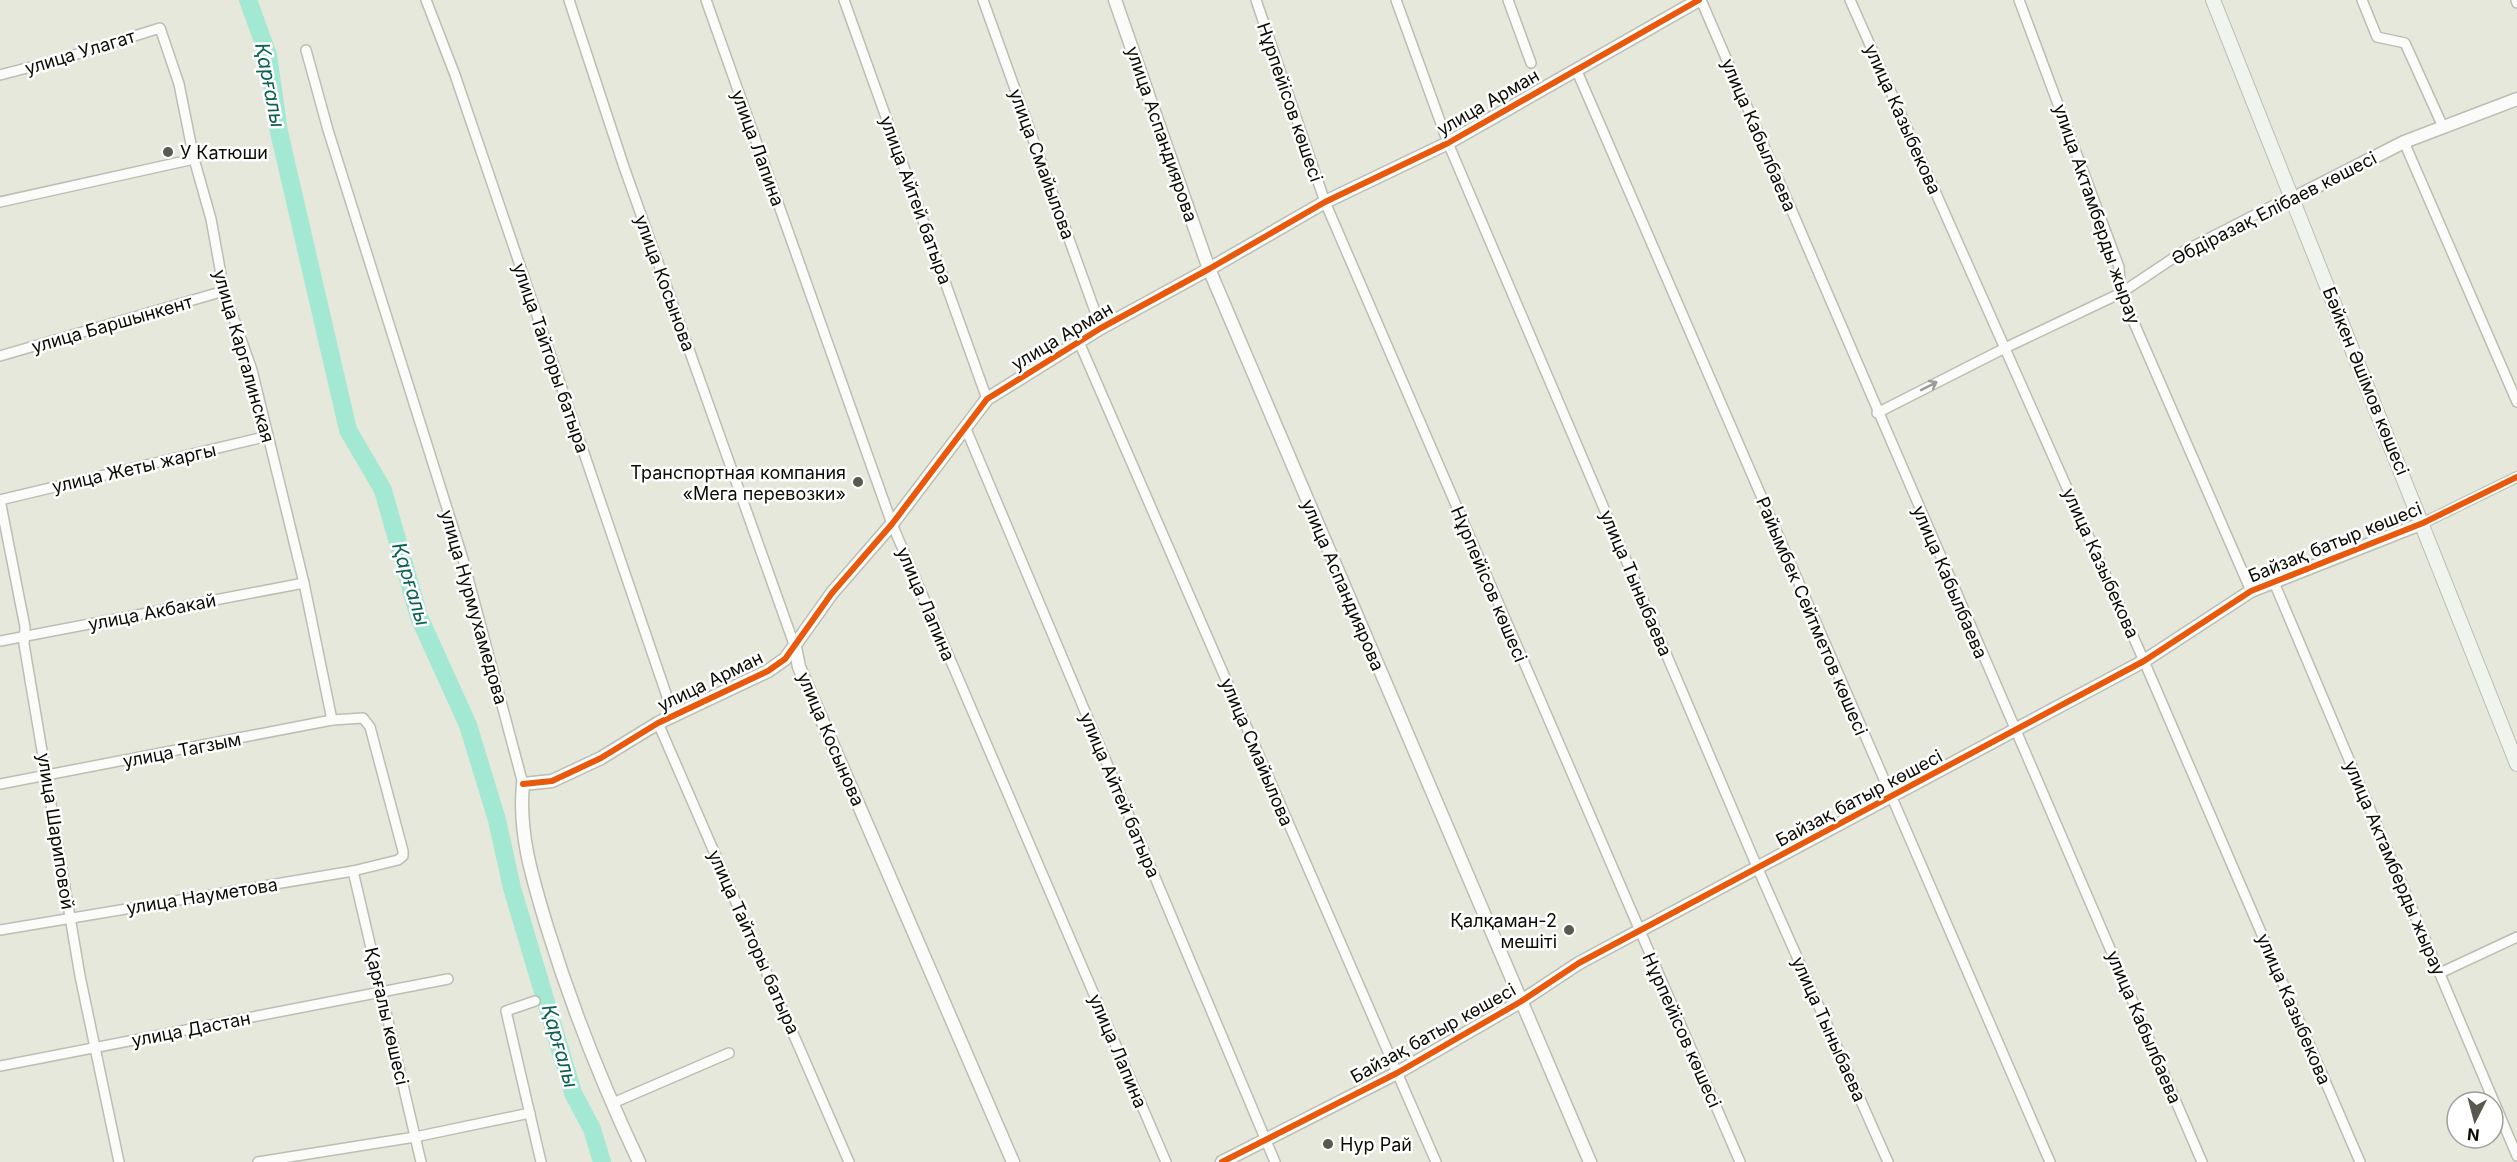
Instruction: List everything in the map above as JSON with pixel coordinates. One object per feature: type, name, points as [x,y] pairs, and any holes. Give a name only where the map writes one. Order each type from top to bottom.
[{"type":"main road","name":"Бәйкен Әшімов көшесі","points":[[2213,0],[2517,764]]},
{"type":"street","name":"улица Тайторы батыра","points":[[426,0],[455,75],[674,717]]},
{"type":"street","name":"улица Косынова","points":[[569,0],[628,178],[795,647],[799,667],[1013,1162]]},
{"type":"street","name":"улица Лапина","points":[[706,0],[892,525],[1166,1162]]},
{"type":"street","name":"улица Айтей батыра","points":[[844,0],[987,399]]},
{"type":"street","name":"улица Смайылова","points":[[983,0],[1101,328]]},
{"type":"street","name":"улица Аспандиярова","points":[[1115,0],[1209,270],[1590,1162]]},
{"type":"street","name":"Нұрпейісов көшесі","points":[[1256,0],[1325,202],[1740,1162]]},
{"type":"street","name":"улица Тыныбаева","points":[[1396,0],[1448,143],[1758,868],[1888,1162]]},
{"type":"street","points":[[1508,0],[1531,63]]},
{"type":"street","name":"улица Арман","points":[[523,784],[552,782],[601,758],[658,723],[768,671],[785,659],[832,593],[892,525],[987,399],[1101,328],[1209,270],[1325,202],[1448,143],[1700,0]]},
{"type":"street","name":"улица Кабылбаева","points":[[1700,0],[2202,1162]]},
{"type":"street","name":"улица Казыбекова","points":[[1850,0],[2144,661],[2360,1162]]},
{"type":"street","name":"улица Актамберды жырау","points":[[2019,0],[2119,267],[2121,293],[2251,591]]},
{"type":"street","points":[[2362,0],[2377,36],[2405,43],[2443,127]]},
{"type":"street","name":"улица Улагат","points":[[0,75],[58,60],[160,28]]},
{"type":"street","name":"улица Каргалинская","points":[[160,28],[179,84],[194,159],[212,219],[224,291],[252,370],[304,583],[332,720]]},
{"type":"street","name":"улица Нурмухамедова","points":[[306,50],[341,171],[463,560],[523,784],[521,810],[529,865],[577,1015],[639,1162]]},
{"type":"street","name":"Райымбек Сейтметов көшесі","points":[[1576,69],[2050,1162]]},
{"type":"street","name":"Әбдіразақ Елібаев көшесі","points":[[1877,413],[2005,348],[2121,293],[2184,251],[2276,204],[2292,199],[2404,142],[2517,99]]},
{"type":"street","points":[[2404,142],[2517,402]]},
{"type":"street","points":[[0,202],[194,159]]},
{"type":"street","name":"улица Баршынкент","points":[[0,356],[224,291]]},
{"type":"street","name":"улица Смайылова","points":[[1079,342],[1436,1162]]},
{"type":"street","name":"улица Айтей батыра","points":[[966,429],[1275,1162]]},
{"type":"street","name":"улица Жеты жаргы","points":[[0,500],[268,436]]},
{"type":"street","name":"Байзақ батыр көшесі","points":[[1222,1162],[1397,1073],[1520,1002],[1579,963],[2144,661],[2251,591],[2273,580],[2423,523],[2517,477]]},
{"type":"street","name":"улица Шариповой","points":[[0,500],[25,627],[24,637],[70,917],[119,1162]]},
{"type":"street","name":"улица Актамберды жырау","points":[[2273,580],[2517,1156]]},
{"type":"street","name":"улица Акбакай","points":[[0,641],[304,583]]},
{"type":"street","name":"улица Тагзым","points":[[0,784],[332,720],[363,718],[370,727],[403,856]]},
{"type":"street","name":"улица Тайторы батыра","points":[[658,723],[849,1162]]},
{"type":"street","name":"улица Науметова","points":[[0,930],[353,871],[398,860],[403,856]]},
{"type":"street","name":"Қарғалы көшесі","points":[[353,871],[421,1162]]},
{"type":"street","points":[[2440,973],[2517,937]]},
{"type":"street","name":"улица Дастан","points":[[0,1066],[448,979]]},
{"type":"street","points":[[535,1001],[506,1011],[541,1162]]},
{"type":"street","points":[[613,1103],[729,1053]]},
{"type":"street","points":[[258,1162],[415,1137],[530,1113]]},
{"type":"waterway","name":"Қарғалы","points":[[248,0],[268,55],[279,132],[348,430],[383,490],[419,617],[468,725],[497,820],[512,888],[573,1093],[592,1129],[602,1162]]},
{"type":"cycle path","points":[[523,784],[552,781],[601,758],[658,723],[768,671],[785,659],[832,593],[892,524],[987,399],[1101,328],[1325,202],[1448,143],[1699,0]]},
{"type":"cycle path","points":[[1222,1162],[1397,1073],[1520,1002],[1579,963],[2144,661],[2251,591],[2423,523],[2517,477]]},
{"type":"place","name":"У Катюши","points":[[168,152]]},
{"type":"place","name":"Транспортная компания «Мега перевозки»","points":[[858,482]]},
{"type":"place","name":"Қалқаман-2 мешіті","points":[[1569,930]]},
{"type":"place","name":"Нур Рай","points":[[1328,1144]]}]
